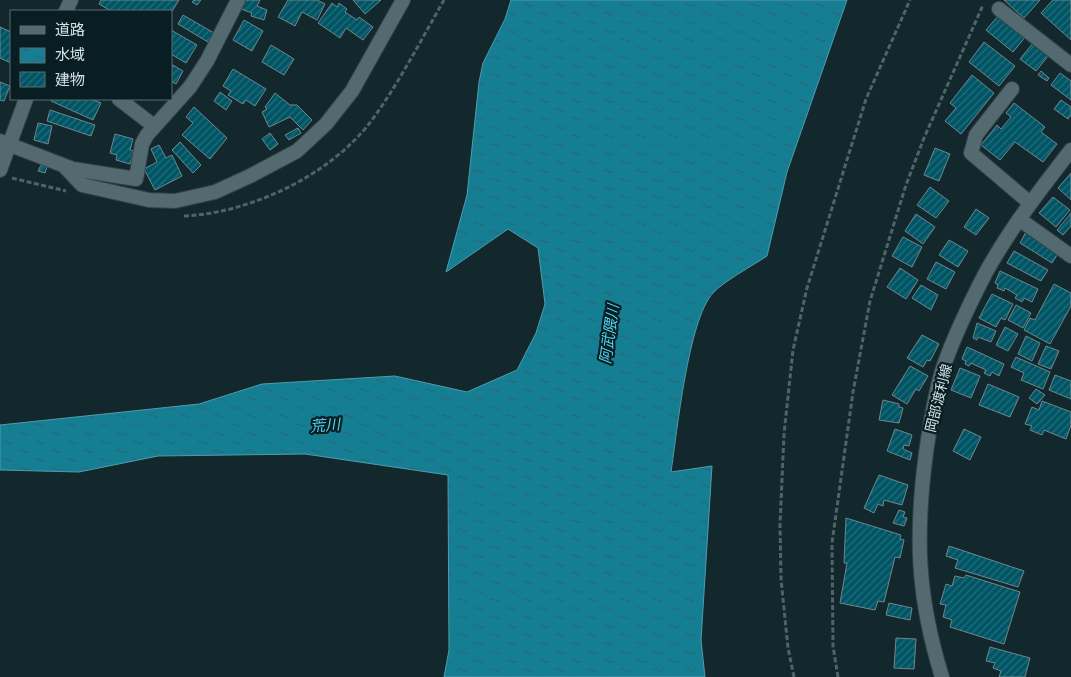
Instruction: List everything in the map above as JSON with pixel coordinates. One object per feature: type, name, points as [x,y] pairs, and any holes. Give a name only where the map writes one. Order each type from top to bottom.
[{"type":"street","points":[[4,142],[73,169],[136,179],[142,144],[154,126],[194,80],[207,61],[238,0]]},
{"type":"street","points":[[64,166],[82,185],[149,200],[175,201],[215,192],[250,176],[297,151],[326,124],[352,91],[402,0]]},
{"type":"street","points":[[999,9],[1071,65]]},
{"type":"street","points":[[1012,89],[976,134],[971,153],[1030,203]]},
{"type":"street","points":[[0,170],[4,142],[25,100]]},
{"type":"street","points":[[120,100],[154,126]]},
{"type":"street","name":"岡部渡利線","points":[[942,677],[925,611],[919,566],[919,516],[931,418],[943,370],[964,318],[986,273],[1018,219],[1071,150]]},
{"type":"street","points":[[1018,219],[1071,256]]},
{"type":"path","points":[[794,677],[788,648],[782,579],[780,525],[784,434],[793,350],[807,288],[866,99],[910,0]]},
{"type":"path","points":[[838,677],[833,646],[832,544],[852,392],[870,301],[906,185],[939,102],[986,0]]},
{"type":"water","points":[[511,0],[847,0],[787,172],[767,256],[713,293],[704,307],[690,351],[680,405],[671,472],[712,466],[701,640],[705,677],[444,677],[449,650],[448,475],[305,454],[158,456],[79,472],[0,470],[0,425],[199,404],[262,384],[395,376],[467,392],[517,370],[536,333],[545,304],[538,248],[508,229],[446,272],[467,195],[479,82],[483,63],[505,19]]},
{"type":"building","points":[[101,0],[179,0],[172,11],[109,10],[99,4]]},
{"type":"building","points":[[194,0],[201,0],[197,5],[192,2]]},
{"type":"building","points":[[245,0],[260,0],[257,6],[267,10],[264,20],[251,16],[252,13],[241,9]]},
{"type":"building","points":[[288,0],[317,0],[325,4],[317,20],[302,12],[295,26],[278,17]]},
{"type":"building","points":[[353,0],[381,0],[365,14]]},
{"type":"building","points":[[1004,0],[1040,0],[1024,18]]},
{"type":"building","points":[[1053,0],[1071,0],[1071,40],[1041,13]]},
{"type":"building","points":[[332,3],[337,7],[339,3],[347,9],[345,12],[357,20],[359,17],[373,27],[363,40],[346,28],[340,38],[318,23]]},
{"type":"building","points":[[183,15],[214,33],[208,42],[178,24]]},
{"type":"building","points":[[999,15],[1026,36],[1013,52],[986,30]]},
{"type":"building","points":[[244,20],[263,31],[252,51],[233,40]]},
{"type":"building","points":[[0,27],[10,32],[10,63],[0,58]]},
{"type":"building","points":[[172,31],[197,45],[186,63],[172,55]]},
{"type":"building","points":[[984,42],[1015,66],[999,86],[969,62]]},
{"type":"building","points":[[1033,43],[1049,55],[1036,71],[1020,59]]},
{"type":"building","points":[[271,45],[294,59],[284,75],[262,62]]},
{"type":"building","points":[[172,65],[183,71],[176,84],[172,82]]},
{"type":"building","points":[[233,69],[266,89],[255,106],[246,100],[243,104],[228,95],[231,91],[223,86]]},
{"type":"building","points":[[1041,71],[1049,78],[1047,81],[1038,75]]},
{"type":"building","points":[[1060,73],[1071,81],[1071,100],[1051,85]]},
{"type":"building","points":[[972,75],[994,93],[961,134],[945,121],[956,108],[950,103]]},
{"type":"building","points":[[0,82],[10,86],[4,101],[0,100]]},
{"type":"building","points":[[220,92],[232,101],[226,110],[214,101]]},
{"type":"building","points":[[275,93],[290,105],[297,105],[312,120],[303,130],[290,117],[269,127],[262,112],[267,109],[265,107]]},
{"type":"building","points":[[94,100],[101,103],[93,120],[51,101]]},
{"type":"building","points":[[1061,100],[1071,107],[1071,115],[1068,119],[1054,109]]},
{"type":"building","points":[[1014,103],[1045,127],[1041,132],[1057,144],[1043,162],[1015,142],[1000,160],[981,145],[997,125],[1001,129],[1011,117],[1006,113]]},
{"type":"building","points":[[194,107],[227,138],[210,159],[182,135],[193,123],[186,117]]},
{"type":"building","points":[[50,110],[95,125],[91,136],[47,121]]},
{"type":"building","points":[[38,123],[52,126],[48,144],[34,140]]},
{"type":"building","points":[[298,128],[301,133],[289,140],[285,135]]},
{"type":"building","points":[[270,133],[278,144],[270,150],[262,139]]},
{"type":"building","points":[[115,134],[133,139],[130,150],[134,151],[130,164],[116,160],[117,155],[110,153]]},
{"type":"building","points":[[180,142],[201,165],[193,173],[172,150]]},
{"type":"building","points":[[159,145],[166,158],[172,155],[182,176],[155,190],[144,169],[157,162],[151,149]]},
{"type":"building","points":[[935,148],[950,154],[939,181],[924,175]]},
{"type":"building","points":[[41,165],[47,167],[45,173],[38,171]]},
{"type":"building","points":[[1071,173],[1071,200],[1058,188]]},
{"type":"building","points":[[930,187],[949,201],[936,218],[917,205]]},
{"type":"building","points":[[1053,197],[1070,210],[1056,227],[1039,213]]},
{"type":"building","points":[[976,209],[989,218],[976,235],[964,227]]},
{"type":"building","points":[[1071,213],[1071,226],[1063,235],[1057,230]]},
{"type":"building","points":[[916,214],[935,227],[923,244],[905,231]]},
{"type":"building","points":[[1026,232],[1059,252],[1052,263],[1020,243]]},
{"type":"building","points":[[903,237],[922,247],[912,267],[892,256]]},
{"type":"building","points":[[949,240],[968,251],[958,267],[939,255]]},
{"type":"building","points":[[1014,251],[1048,270],[1041,281],[1007,263]]},
{"type":"building","points":[[936,262],[955,272],[946,289],[927,279]]},
{"type":"building","points":[[900,268],[918,280],[906,299],[887,287]]},
{"type":"building","points":[[1000,271],[1038,289],[1032,302],[1024,298],[1022,302],[1015,298],[1017,295],[1005,288],[1004,291],[997,288],[998,285],[995,283]]},
{"type":"building","points":[[1054,284],[1071,293],[1071,306],[1050,344],[1024,330],[1030,318],[1035,320]]},
{"type":"building","points":[[921,285],[938,295],[931,310],[912,298]]},
{"type":"building","points":[[992,294],[1013,304],[1005,320],[1001,318],[996,327],[979,318]]},
{"type":"building","points":[[1016,305],[1031,313],[1023,328],[1008,320]]},
{"type":"building","points":[[977,323],[996,331],[991,342],[978,337],[977,340],[973,338]]},
{"type":"building","points":[[1005,327],[1018,334],[1008,351],[996,345]]},
{"type":"building","points":[[922,335],[939,344],[930,361],[927,360],[923,367],[907,358]]},
{"type":"building","points":[[1026,336],[1040,343],[1032,361],[1018,354]]},
{"type":"building","points":[[1046,346],[1059,351],[1051,369],[1038,364]]},
{"type":"building","points":[[967,347],[1004,364],[999,376],[992,372],[990,376],[984,373],[986,370],[971,363],[969,366],[965,364],[966,361],[962,359]]},
{"type":"building","points":[[1016,357],[1050,372],[1043,389],[1021,380],[1024,373],[1011,367]]},
{"type":"building","points":[[910,366],[928,376],[919,391],[916,389],[907,404],[892,395]]},
{"type":"building","points":[[960,368],[980,376],[971,398],[951,390]]},
{"type":"building","points":[[1055,375],[1071,381],[1071,399],[1049,390]]},
{"type":"building","points":[[988,384],[1019,397],[1010,417],[979,405]]},
{"type":"building","points":[[1036,389],[1045,395],[1037,404],[1029,398]]},
{"type":"building","points":[[883,400],[899,404],[899,407],[903,408],[899,423],[879,420]]},
{"type":"building","points":[[1042,401],[1071,412],[1071,425],[1066,439],[1044,430],[1042,435],[1030,430],[1032,426],[1025,424],[1032,407],[1039,410]]},
{"type":"building","points":[[895,429],[912,435],[909,446],[904,445],[903,449],[912,453],[910,460],[887,451]]},
{"type":"building","points":[[964,429],[981,437],[970,460],[953,451]]},
{"type":"building","points":[[879,475],[908,485],[902,505],[884,500],[883,506],[878,504],[874,513],[864,508]]},
{"type":"building","points":[[899,510],[905,512],[903,517],[907,518],[904,526],[893,523]]},
{"type":"building","points":[[846,518],[901,535],[900,539],[904,540],[900,558],[895,557],[884,602],[878,601],[875,610],[840,603],[847,563],[844,563]]},
{"type":"building","points":[[949,546],[1024,571],[1018,587],[955,568],[958,560],[946,556]]},
{"type":"building","points":[[966,575],[1020,592],[1004,644],[950,627],[952,620],[943,617],[946,605],[940,604],[946,584],[952,586],[955,576],[964,578]]},
{"type":"building","points":[[889,603],[912,608],[910,620],[886,615]]},
{"type":"building","points":[[896,638],[916,639],[914,669],[894,668]]},
{"type":"building","points":[[990,647],[1030,658],[1025,677],[999,677],[1001,671],[993,668],[995,663],[986,661]]},
{"type":"water label","name":"阿武隈川","points":[[609,334]]},
{"type":"water label","name":"荒川","points":[[325,425]]}]
